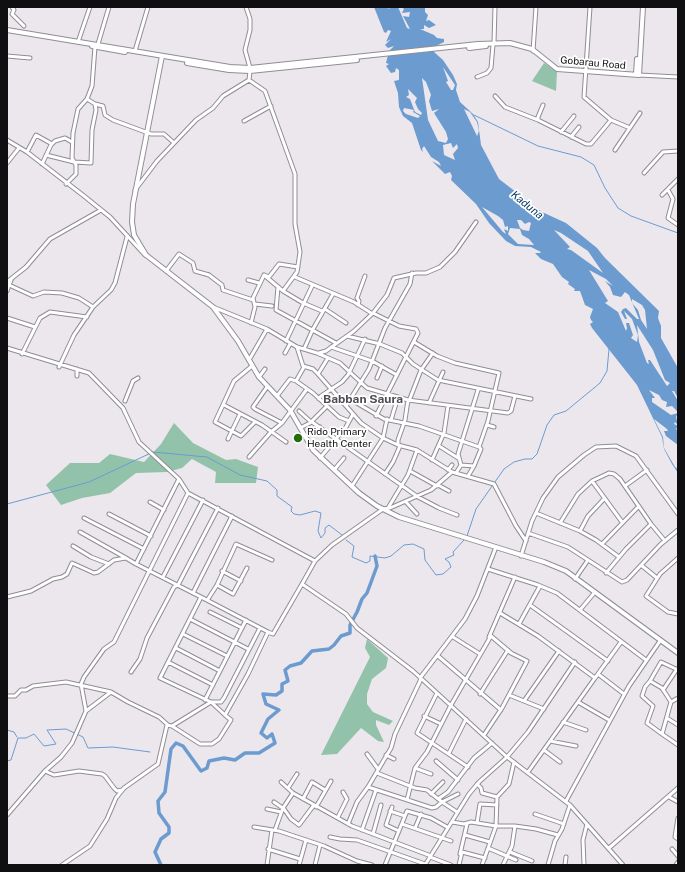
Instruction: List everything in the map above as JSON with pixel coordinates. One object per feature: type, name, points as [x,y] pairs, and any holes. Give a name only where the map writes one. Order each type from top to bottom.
[{"type":"main road","points":[[637,74],[642,7]]},
{"type":"main road","points":[[7,31],[136,51],[162,57]]},
{"type":"main road","points":[[7,31],[250,70],[493,44],[533,51]]},
{"type":"main road","name":"Gobarau Road","points":[[533,51],[557,69],[637,74]]},
{"type":"main road","points":[[162,57],[132,211],[132,228],[137,241],[146,255],[213,306],[238,341],[259,377],[290,410],[308,444],[320,458],[368,500],[403,520],[521,556],[550,566],[576,579],[678,654]]},
{"type":"street","points":[[12,7],[14,10],[12,14],[24,26]]},
{"type":"street","points":[[78,42],[90,7]]},
{"type":"street","points":[[66,184],[76,174],[72,158],[72,142],[77,111],[87,99],[94,74],[97,46],[108,7]]},
{"type":"street","points":[[136,51],[148,7]]},
{"type":"street","points":[[246,7],[250,19],[250,30],[245,50],[250,70],[249,80]]},
{"type":"street","points":[[477,78],[487,73],[491,68],[495,7]]},
{"type":"street","points":[[533,51],[536,7]]},
{"type":"street","points":[[590,7],[584,97],[611,120],[630,128]]},
{"type":"street","points":[[7,56],[30,58]]},
{"type":"street","name":"Gobarau Road","points":[[637,74],[678,77]]},
{"type":"street","points":[[249,80],[265,91],[295,174],[295,224],[300,252],[295,277],[284,291]]},
{"type":"street","points":[[135,190],[174,142],[196,120],[213,108],[223,96],[249,80]]},
{"type":"street","points":[[495,96],[505,107],[534,120],[538,120],[586,144],[591,144],[611,120]]},
{"type":"street","points":[[87,99],[95,104],[103,106],[105,115],[113,120],[146,133],[164,134],[174,142]]},
{"type":"street","points":[[46,155],[74,162],[92,162],[92,130],[96,110],[95,104]]},
{"type":"street","points":[[538,120],[543,105]]},
{"type":"street","points":[[244,121],[271,106]]},
{"type":"street","points":[[615,150],[640,113]]},
{"type":"street","points":[[561,132],[574,116]]},
{"type":"street","points":[[571,137],[579,127]]},
{"type":"street","points":[[27,152],[36,135],[52,144]]},
{"type":"street","points":[[42,164],[55,141],[65,138],[72,142]]},
{"type":"street","points":[[7,140],[27,152],[101,210],[146,255]]},
{"type":"street","points":[[7,162],[19,148]]},
{"type":"street","points":[[644,173],[663,152],[678,151]]},
{"type":"street","points":[[662,195],[678,179]]},
{"type":"street","points":[[668,190],[673,199],[668,218],[678,225]]},
{"type":"street","points":[[7,291],[8,284],[12,277],[26,267],[50,239],[101,210]]},
{"type":"street","points":[[320,353],[347,336],[372,313],[387,295],[394,278],[412,273],[426,273],[440,267],[455,252],[476,222]]},
{"type":"street","points":[[60,366],[74,335],[93,307],[111,290],[115,283],[127,236]]},
{"type":"street","points":[[166,271],[179,254],[193,263],[195,271],[209,275],[222,284],[223,290],[253,300],[255,304],[252,323]]},
{"type":"street","points":[[264,276],[269,277],[278,264],[298,267]]},
{"type":"street","points":[[346,406],[359,383],[367,373],[389,322],[410,284],[412,273]]},
{"type":"street","points":[[253,300],[264,276]]},
{"type":"street","points":[[264,276],[303,303],[322,311],[325,309],[346,323]]},
{"type":"street","points":[[358,305],[359,301],[357,298],[365,276]]},
{"type":"street","points":[[295,277],[312,286],[358,305],[389,322],[399,326],[416,329],[418,333],[414,342],[376,416]]},
{"type":"street","points":[[248,280],[260,283]]},
{"type":"street","points":[[8,284],[33,296],[44,292],[72,295],[93,307]]},
{"type":"street","points":[[286,341],[312,286]]},
{"type":"street","points":[[278,287],[276,310],[294,322],[313,329],[336,343]]},
{"type":"street","points":[[304,349],[313,329],[333,294]]},
{"type":"street","points":[[255,304],[272,306]]},
{"type":"street","points":[[213,306],[266,329],[290,344],[320,353],[340,363],[359,383],[373,391],[409,400],[448,406],[510,412],[515,396]]},
{"type":"street","points":[[22,354],[40,318],[50,312],[87,317]]},
{"type":"street","points":[[7,318],[35,327]]},
{"type":"street","points":[[249,360],[266,329]]},
{"type":"street","points":[[347,336],[365,339],[380,344],[406,357],[422,370],[438,380],[478,390],[531,399]]},
{"type":"street","points":[[319,399],[321,396],[333,390],[342,382],[365,339]]},
{"type":"street","points":[[414,342],[455,363],[499,373],[491,411],[479,447],[481,449],[468,476]]},
{"type":"street","points":[[285,353],[290,344]]},
{"type":"street","points":[[297,347],[304,367]]},
{"type":"street","points":[[331,347],[372,361],[398,375]]},
{"type":"street","points":[[7,348],[92,375],[99,385],[124,408],[136,438],[178,479],[188,493],[315,561]]},
{"type":"street","points":[[385,474],[393,462],[400,446],[398,440],[404,423],[409,400],[422,370],[433,353]]},
{"type":"street","points":[[318,374],[328,358]]},
{"type":"street","points":[[252,366],[234,381],[215,424],[241,436],[255,422]]},
{"type":"street","points":[[377,378],[382,366]]},
{"type":"street","points":[[304,367],[313,368],[353,414],[365,426],[383,438],[400,446],[417,450],[452,472],[495,485],[516,526],[526,541]]},
{"type":"street","points":[[296,380],[304,367]]},
{"type":"street","points":[[76,376],[77,369]]},
{"type":"street","points":[[259,377],[265,369]]},
{"type":"street","points":[[429,403],[438,380],[443,372]]},
{"type":"street","points":[[125,401],[133,381],[138,378]]},
{"type":"street","points":[[277,396],[290,379],[296,380],[339,417],[349,421]]},
{"type":"street","points":[[267,387],[253,407],[282,423]]},
{"type":"street","points":[[249,457],[271,432],[282,423],[290,410],[300,401],[307,389]]},
{"type":"street","points":[[458,458],[462,436],[478,390]]},
{"type":"street","points":[[352,486],[369,463],[383,438],[398,397]]},
{"type":"street","points":[[350,399],[376,416],[444,433],[479,447]]},
{"type":"street","points":[[224,406],[255,422],[286,442]]},
{"type":"street","points":[[300,428],[311,422],[327,406]]},
{"type":"street","points":[[432,460],[444,433],[448,406]]},
{"type":"street","points":[[299,411],[311,422],[418,497],[457,515]]},
{"type":"street","points":[[228,439],[240,414]]},
{"type":"street","points":[[320,458],[337,439],[353,414]]},
{"type":"street","points":[[487,425],[494,427]]},
{"type":"street","points":[[315,433],[320,427]]},
{"type":"street","points":[[439,446],[458,458],[461,465]]},
{"type":"street","points":[[521,556],[528,533],[542,498],[558,477],[578,459],[596,447],[606,446],[622,448],[636,456],[678,514]]},
{"type":"street","points":[[388,508],[410,471],[417,450]]},
{"type":"street","points":[[334,470],[344,458]]},
{"type":"street","points":[[452,465],[452,472]]},
{"type":"street","points":[[80,532],[149,571],[273,634],[315,561],[332,545],[383,509],[418,497],[438,485],[461,465],[474,466]]},
{"type":"street","points":[[625,486],[646,470]]},
{"type":"street","points":[[410,471],[449,491]]},
{"type":"street","points":[[560,523],[578,494],[592,481],[609,473],[614,474],[625,486],[651,524],[665,541]]},
{"type":"street","points":[[136,564],[178,479]]},
{"type":"street","points":[[592,481],[622,522]]},
{"type":"street","points":[[86,711],[82,684],[84,677],[104,649],[114,642],[188,493]]},
{"type":"street","points":[[580,530],[588,516],[604,499]]},
{"type":"street","points":[[163,578],[203,500]]},
{"type":"street","points":[[150,502],[164,510]]},
{"type":"street","points":[[406,502],[417,514]]},
{"type":"street","points":[[602,544],[639,506]]},
{"type":"street","points":[[131,672],[140,659],[147,638],[174,587],[178,585],[218,508]]},
{"type":"street","points":[[536,513],[580,530],[619,557]]},
{"type":"street","points":[[109,514],[151,536]]},
{"type":"street","points":[[193,593],[232,516]]},
{"type":"street","points":[[84,518],[144,549]]},
{"type":"street","points":[[606,573],[642,531],[651,524]]},
{"type":"street","points":[[528,533],[568,548],[606,573],[622,582],[625,582],[665,541],[678,530]]},
{"type":"street","points":[[208,600],[217,585],[222,571],[236,544],[272,560]]},
{"type":"street","points":[[73,546],[91,557],[109,564]]},
{"type":"street","points":[[348,824],[357,802],[368,787],[391,748],[395,734],[421,678],[465,619],[496,548]]},
{"type":"street","points":[[7,597],[31,591],[53,579],[62,577],[67,574],[72,563],[94,573],[98,572],[114,560],[126,558]]},
{"type":"street","points":[[678,558],[657,578],[648,592],[647,597],[672,614],[678,614]]},
{"type":"street","points":[[576,579],[588,560]]},
{"type":"street","points":[[641,565],[657,578]]},
{"type":"street","points":[[217,585],[233,594],[247,568]]},
{"type":"street","points":[[488,569],[515,577],[557,593],[646,660]]},
{"type":"street","points":[[222,571],[241,581]]},
{"type":"street","points":[[407,800],[409,786],[415,768],[432,743],[451,705],[466,681],[489,637],[515,577]]},
{"type":"street","points":[[302,584],[346,614],[357,628],[421,678],[507,757],[566,801],[623,865]]},
{"type":"street","points":[[519,624],[540,586]]},
{"type":"street","points":[[580,610],[595,592]]},
{"type":"street","points":[[201,597],[160,678],[205,700],[211,702],[221,702],[260,628]]},
{"type":"street","points":[[530,605],[608,661]]},
{"type":"street","points":[[210,612],[242,628]]},
{"type":"street","points":[[500,613],[559,651],[595,678]]},
{"type":"street","points":[[190,619],[248,650]]},
{"type":"street","points":[[205,700],[246,620]]},
{"type":"street","points":[[225,714],[248,674],[268,632]]},
{"type":"street","points":[[183,634],[227,656]]},
{"type":"street","points":[[453,636],[480,654]]},
{"type":"street","points":[[484,735],[501,710],[527,661],[508,650],[492,637],[489,637]]},
{"type":"street","points":[[566,801],[624,694],[660,641]]},
{"type":"street","points":[[528,772],[621,642]]},
{"type":"street","points":[[176,648],[220,671]]},
{"type":"street","points":[[480,694],[508,650]]},
{"type":"street","points":[[524,701],[559,651]]},
{"type":"street","points":[[438,656],[480,694],[501,710]]},
{"type":"street","points":[[168,662],[213,685]]},
{"type":"street","points":[[330,837],[340,840],[357,840],[425,865],[447,827],[452,822],[457,812],[477,784],[507,757],[528,732],[575,662]]},
{"type":"street","points":[[663,690],[677,670],[661,662],[650,682],[645,687],[642,696],[653,706],[647,723],[678,745]]},
{"type":"street","points":[[598,674],[624,694]]},
{"type":"street","points":[[7,696],[15,696],[21,690],[26,690],[33,686],[66,682],[82,684],[112,692],[128,702],[159,717],[200,744],[212,744],[220,739],[231,720],[211,702]]},
{"type":"street","points":[[650,682],[663,690],[671,702]]},
{"type":"street","points":[[7,815],[45,771],[69,747],[86,711],[112,692]]},
{"type":"street","points":[[437,693],[416,733],[468,767]]},
{"type":"street","points":[[509,695],[544,709]]},
{"type":"street","points":[[662,734],[671,702],[678,698]]},
{"type":"street","points":[[62,865],[90,846],[107,819],[116,798],[122,790],[158,764],[165,729],[211,702]]},
{"type":"street","points":[[578,702],[609,720]]},
{"type":"street","points":[[424,716],[441,724]]},
{"type":"street","points":[[666,718],[678,726]]},
{"type":"street","points":[[448,754],[466,719]]},
{"type":"street","points":[[563,722],[586,730]]},
{"type":"street","points":[[550,741],[576,746]]},
{"type":"street","points":[[438,799],[448,792],[474,758],[492,743]]},
{"type":"street","points":[[544,750],[560,762]]},
{"type":"street","points":[[367,754],[377,771],[409,786],[425,789],[457,812]]},
{"type":"street","points":[[386,755],[394,759]]},
{"type":"street","points":[[436,761],[458,780]]},
{"type":"street","points":[[482,865],[496,826],[497,796],[509,784],[514,762]]},
{"type":"street","points":[[415,768],[431,774]]},
{"type":"street","points":[[45,771],[54,774],[79,771],[102,774],[117,791],[122,790]]},
{"type":"street","points":[[288,788],[297,774]]},
{"type":"street","points":[[274,802],[299,825],[315,806],[331,781]]},
{"type":"street","points":[[281,782],[303,799],[338,817],[348,824],[449,865]]},
{"type":"street","points":[[303,799],[312,782],[325,790]]},
{"type":"street","points":[[431,794],[443,782]]},
{"type":"street","points":[[477,784],[481,788],[482,793],[497,796]]},
{"type":"street","points":[[368,787],[432,808],[458,794]]},
{"type":"street","points":[[609,848],[678,788]]},
{"type":"street","points":[[362,830],[376,790]]},
{"type":"street","points":[[267,865],[268,849],[273,830],[282,810],[293,792]]},
{"type":"street","points":[[338,817],[347,799],[343,792]]},
{"type":"street","points":[[669,797],[678,802]]},
{"type":"street","points":[[477,823],[480,804],[497,805]]},
{"type":"street","points":[[373,834],[381,805]]},
{"type":"street","points":[[548,865],[570,805]]},
{"type":"street","points":[[392,807],[386,825],[399,831]]},
{"type":"street","points":[[267,809],[282,810]]},
{"type":"street","points":[[390,811],[405,816]]},
{"type":"street","points":[[385,865],[407,811],[431,818],[447,827]]},
{"type":"street","points":[[415,828],[421,814]]},
{"type":"street","points":[[535,814],[564,824]]},
{"type":"street","points":[[678,818],[675,837],[678,839]]},
{"type":"street","points":[[452,822],[467,824],[470,822],[496,826],[515,826],[536,829],[558,835]]},
{"type":"street","points":[[402,824],[451,841]]},
{"type":"street","points":[[460,854],[467,824]]},
{"type":"street","points":[[584,865],[583,840],[587,824]]},
{"type":"street","points":[[503,865],[510,852],[515,826]]},
{"type":"street","points":[[254,827],[273,830],[306,840],[357,861],[372,865]]},
{"type":"street","points":[[465,835],[490,842]]},
{"type":"street","points":[[299,865],[306,840]]},
{"type":"street","points":[[315,865],[320,845]]},
{"type":"street","points":[[488,848],[516,860]]},
{"type":"street","points":[[268,849],[300,859]]},
{"type":"street","points":[[672,850],[678,856]]},
{"type":"street","points":[[459,865],[462,852],[485,858]]},
{"type":"street","points":[[510,852],[532,861]]},
{"type":"street","points":[[565,865],[566,857]]},
{"type":"street","points":[[438,865],[439,861]]},
{"type":"green space","points":[[544,63],[557,72],[556,91],[532,81]]},
{"type":"green space","points":[[174,423],[193,443],[226,460],[236,459],[258,467],[256,483],[215,483],[216,472],[192,459],[182,468],[167,472],[136,473],[110,493],[82,498],[61,505],[46,485],[70,463],[99,463],[110,454],[144,462],[161,444]]},
{"type":"green space","points":[[367,639],[388,658],[386,668],[372,679],[367,694],[367,704],[373,712],[393,721],[389,725],[376,720],[376,725],[384,742],[378,741],[361,728],[337,754],[321,755],[370,657],[365,648]]},
{"type":"water","name":"Kaduna","points":[[374,7],[387,7],[389,9],[390,7],[398,7],[407,28],[410,29],[403,16],[409,17],[410,12],[402,13],[404,9],[401,7],[425,7],[425,12],[428,15],[426,21],[429,20],[436,25],[429,28],[424,25],[424,29],[420,29],[434,35],[437,38],[444,39],[444,42],[436,46],[434,52],[443,60],[453,75],[457,84],[456,90],[460,102],[473,114],[478,122],[481,145],[499,179],[542,212],[566,223],[597,248],[605,258],[659,311],[658,318],[661,326],[661,338],[678,368],[678,398],[674,391],[672,391],[678,401],[678,412],[672,406],[666,407],[667,402],[662,400],[659,395],[649,390],[655,398],[652,398],[652,402],[671,415],[678,413],[676,417],[678,425],[675,422],[674,424],[678,426],[676,429],[678,431],[678,445],[666,436],[664,431],[668,431],[667,429],[654,419],[663,437],[664,448],[675,467],[678,469],[678,473],[664,449],[662,437],[637,385],[592,328],[590,324],[593,322],[590,317],[593,309],[585,305],[580,291],[574,291],[575,289],[568,284],[569,282],[562,277],[553,264],[541,259],[535,253],[541,252],[531,247],[515,246],[506,241],[489,223],[476,204],[451,180],[452,176],[450,172],[445,174],[432,161],[441,166],[439,162],[431,157],[424,146],[422,149],[423,152],[421,150],[412,123],[403,116],[399,107],[398,93],[394,81],[399,80],[399,70],[396,68],[395,72],[391,73],[386,66],[389,64],[386,63],[389,51],[394,46],[388,48],[385,45],[391,39],[386,42],[391,31],[388,30],[386,33],[384,32]],"holes":[[[443,67],[455,85],[453,90],[451,90],[446,82],[448,81]],[[422,78],[426,82],[431,95],[429,101],[432,111],[439,109],[434,113],[446,132],[448,139],[446,143],[438,141],[428,120]],[[408,89],[417,98],[415,102],[418,109],[422,113],[421,115],[415,112],[410,99],[406,97],[409,95]],[[404,108],[414,110],[413,112],[420,116],[418,118],[406,114],[403,111]],[[464,109],[470,112],[477,122],[479,131],[477,136]],[[451,143],[453,148],[457,144],[458,148],[453,154],[455,160],[444,155],[443,145]],[[482,207],[503,220],[505,227],[508,226],[508,231],[504,229],[506,234],[503,232]],[[517,220],[521,220],[525,224],[529,222],[531,223],[529,231],[520,228]],[[510,228],[520,229],[522,235],[529,239],[534,245],[518,244],[508,234]],[[554,230],[588,251],[603,273],[571,250],[567,249],[570,247]],[[589,270],[606,279],[613,286],[605,281],[610,287],[613,295],[621,297],[625,292],[629,295],[632,302],[632,299],[642,305],[645,310],[647,329],[641,320],[638,310],[633,304],[639,319],[637,319],[626,308],[621,312],[625,319],[627,319],[624,311],[632,319],[638,335],[637,342],[631,338],[633,335],[629,323],[626,323],[626,331],[618,312],[605,303],[608,301]],[[637,325],[653,350],[665,380],[670,383],[667,386],[650,360],[648,360],[649,364],[647,363],[639,342]]]},
{"type":"waterway","points":[[474,115],[538,146],[581,157],[594,165],[605,188],[618,208],[631,216],[678,233]]},
{"type":"waterway","points":[[467,536],[476,509],[504,469],[514,462],[532,459],[537,454],[547,425],[554,415],[566,411],[600,383],[607,371],[609,349]]},
{"type":"waterway","points":[[7,504],[89,482],[153,452],[207,457],[240,475],[267,481],[277,490],[277,496],[292,507],[291,511],[294,514],[300,515],[315,511],[321,513],[318,531],[321,538],[325,533],[325,528],[329,525],[342,535]]},
{"type":"waterway","points":[[346,540],[354,546],[352,557],[366,563],[370,561],[370,556],[385,558],[391,556],[404,545],[413,544],[424,549],[425,560],[436,575],[443,574],[451,567],[449,562],[445,559],[454,555],[453,552],[465,539]]},
{"type":"waterway","points":[[161,865],[155,852],[161,839],[169,833],[169,827],[159,813],[158,801],[165,792],[171,749],[176,743],[183,746],[201,771],[207,768],[209,761],[224,758],[235,760],[245,753],[259,753],[275,743],[272,734],[267,738],[261,733],[268,719],[279,710],[266,704],[263,694],[276,695],[282,691],[282,684],[288,681],[285,670],[290,666],[301,663],[312,651],[329,649],[341,636],[350,633],[350,625],[362,599],[367,593],[377,566],[375,556]]},
{"type":"waterway","points":[[7,761],[11,760],[18,738],[26,738],[34,734],[44,746],[56,744],[47,730],[66,729],[83,737],[88,748],[113,747],[150,752]]},
{"type":"waterway","points":[[7,730],[14,732],[17,737]]},
{"type":"place","name":"Rido Primary Health Center","points":[[298,438]]},
{"type":"district","name":"Babban Saura","points":[[363,399]]}]
